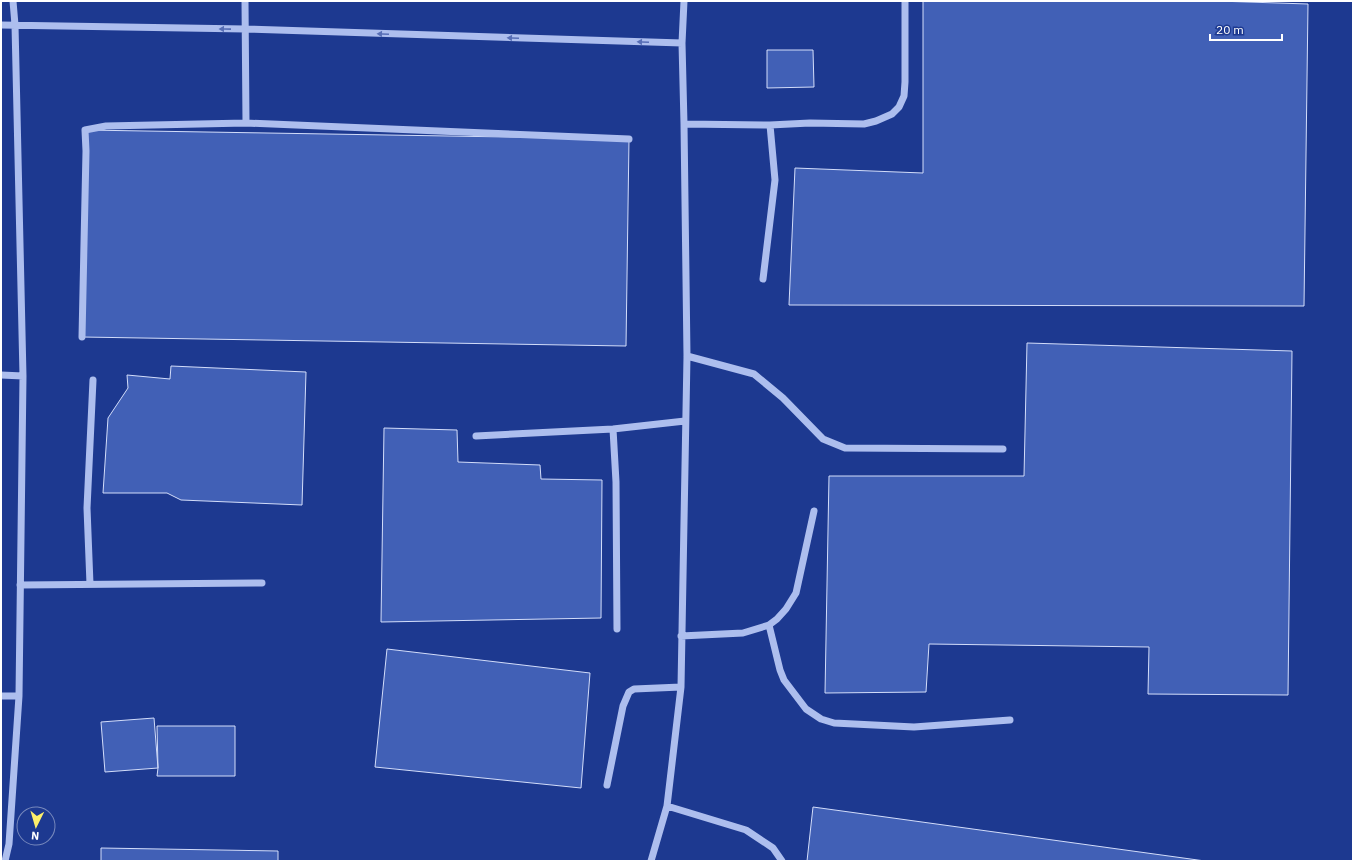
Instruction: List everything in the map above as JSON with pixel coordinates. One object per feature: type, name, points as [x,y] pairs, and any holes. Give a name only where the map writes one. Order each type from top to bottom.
[{"type":"street","points":[[5,861],[9,844],[19,696],[23,376],[15,25],[13,1]]},
{"type":"street","points":[[245,1],[246,122]]},
{"type":"street","points":[[651,861],[667,806],[681,687],[687,356],[682,43],[684,1]]},
{"type":"street","points":[[684,124],[864,124],[876,121],[892,114],[899,107],[904,96],[905,2]]},
{"type":"street","points":[[1,25],[246,29],[682,43]]},
{"type":"street","points":[[82,337],[86,151],[85,130],[106,126],[246,122],[629,139]]},
{"type":"street","points":[[764,279],[775,180],[770,125]]},
{"type":"street","points":[[687,356],[754,374],[782,398],[823,439],[845,448],[1003,449]]},
{"type":"street","points":[[1,375],[23,376]]},
{"type":"street","points":[[90,584],[87,508],[93,380]]},
{"type":"street","points":[[476,436],[613,428],[685,421]]},
{"type":"street","points":[[613,428],[616,482],[617,629]]},
{"type":"street","points":[[682,636],[743,633],[769,626],[777,619],[786,609],[796,593],[814,511]]},
{"type":"street","points":[[20,585],[262,583]]},
{"type":"street","points":[[769,626],[784,680],[806,709],[821,719],[834,723],[914,727],[1010,720]]},
{"type":"street","points":[[607,785],[623,706],[629,692],[634,689],[681,687]]},
{"type":"street","points":[[1,696],[19,696]]},
{"type":"street","points":[[667,806],[746,830],[773,848],[782,861]]},
{"type":"building","points":[[923,1],[1217,1],[1308,4],[1304,306],[789,305],[795,168],[923,173]]},
{"type":"building","points":[[767,50],[813,50],[814,87],[767,88]]},
{"type":"building","points":[[85,130],[629,139],[626,346],[82,337]]},
{"type":"building","points":[[1027,343],[1292,351],[1288,695],[1148,694],[1149,647],[929,644],[926,692],[825,693],[829,476],[1024,476]]},
{"type":"building","points":[[171,366],[306,372],[302,505],[181,500],[167,493],[103,493],[108,418],[128,388],[127,375],[170,379]]},
{"type":"building","points":[[384,428],[457,430],[458,462],[540,465],[541,479],[602,480],[601,618],[381,622]]},
{"type":"building","points":[[387,649],[590,673],[581,788],[375,767]]},
{"type":"building","points":[[154,718],[158,768],[105,772],[101,722]]},
{"type":"building","points":[[157,726],[235,726],[235,776],[157,776]]},
{"type":"building","points":[[813,807],[1205,861],[807,861]]},
{"type":"building","points":[[101,848],[278,851],[278,861],[101,861]]}]
